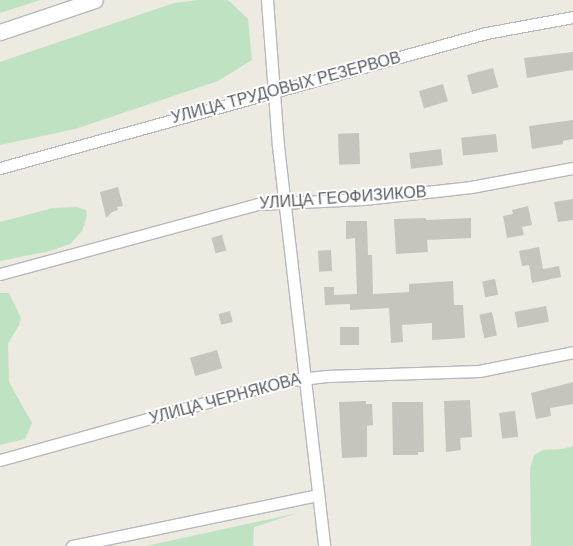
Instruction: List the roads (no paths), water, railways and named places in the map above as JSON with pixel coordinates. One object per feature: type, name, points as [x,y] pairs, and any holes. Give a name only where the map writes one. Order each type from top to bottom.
[{"type":"main road","points":[[0,32],[95,0]]},
{"type":"street","points":[[267,0],[285,202],[324,546]]},
{"type":"street","name":"УЛИЦА ТРУДОВЫХ РЕЗЕРВОВ","points":[[0,168],[486,34],[573,16]]},
{"type":"street","name":"УЛИЦА ГЕОФИЗИКОВ","points":[[0,274],[258,204],[364,199],[471,187],[573,168]]},
{"type":"street","name":"УЛИЦА ЧЕРНЯКОВА","points":[[0,460],[282,381],[306,377],[478,371],[573,352]]},
{"type":"street","points":[[72,546],[318,495]]}]
